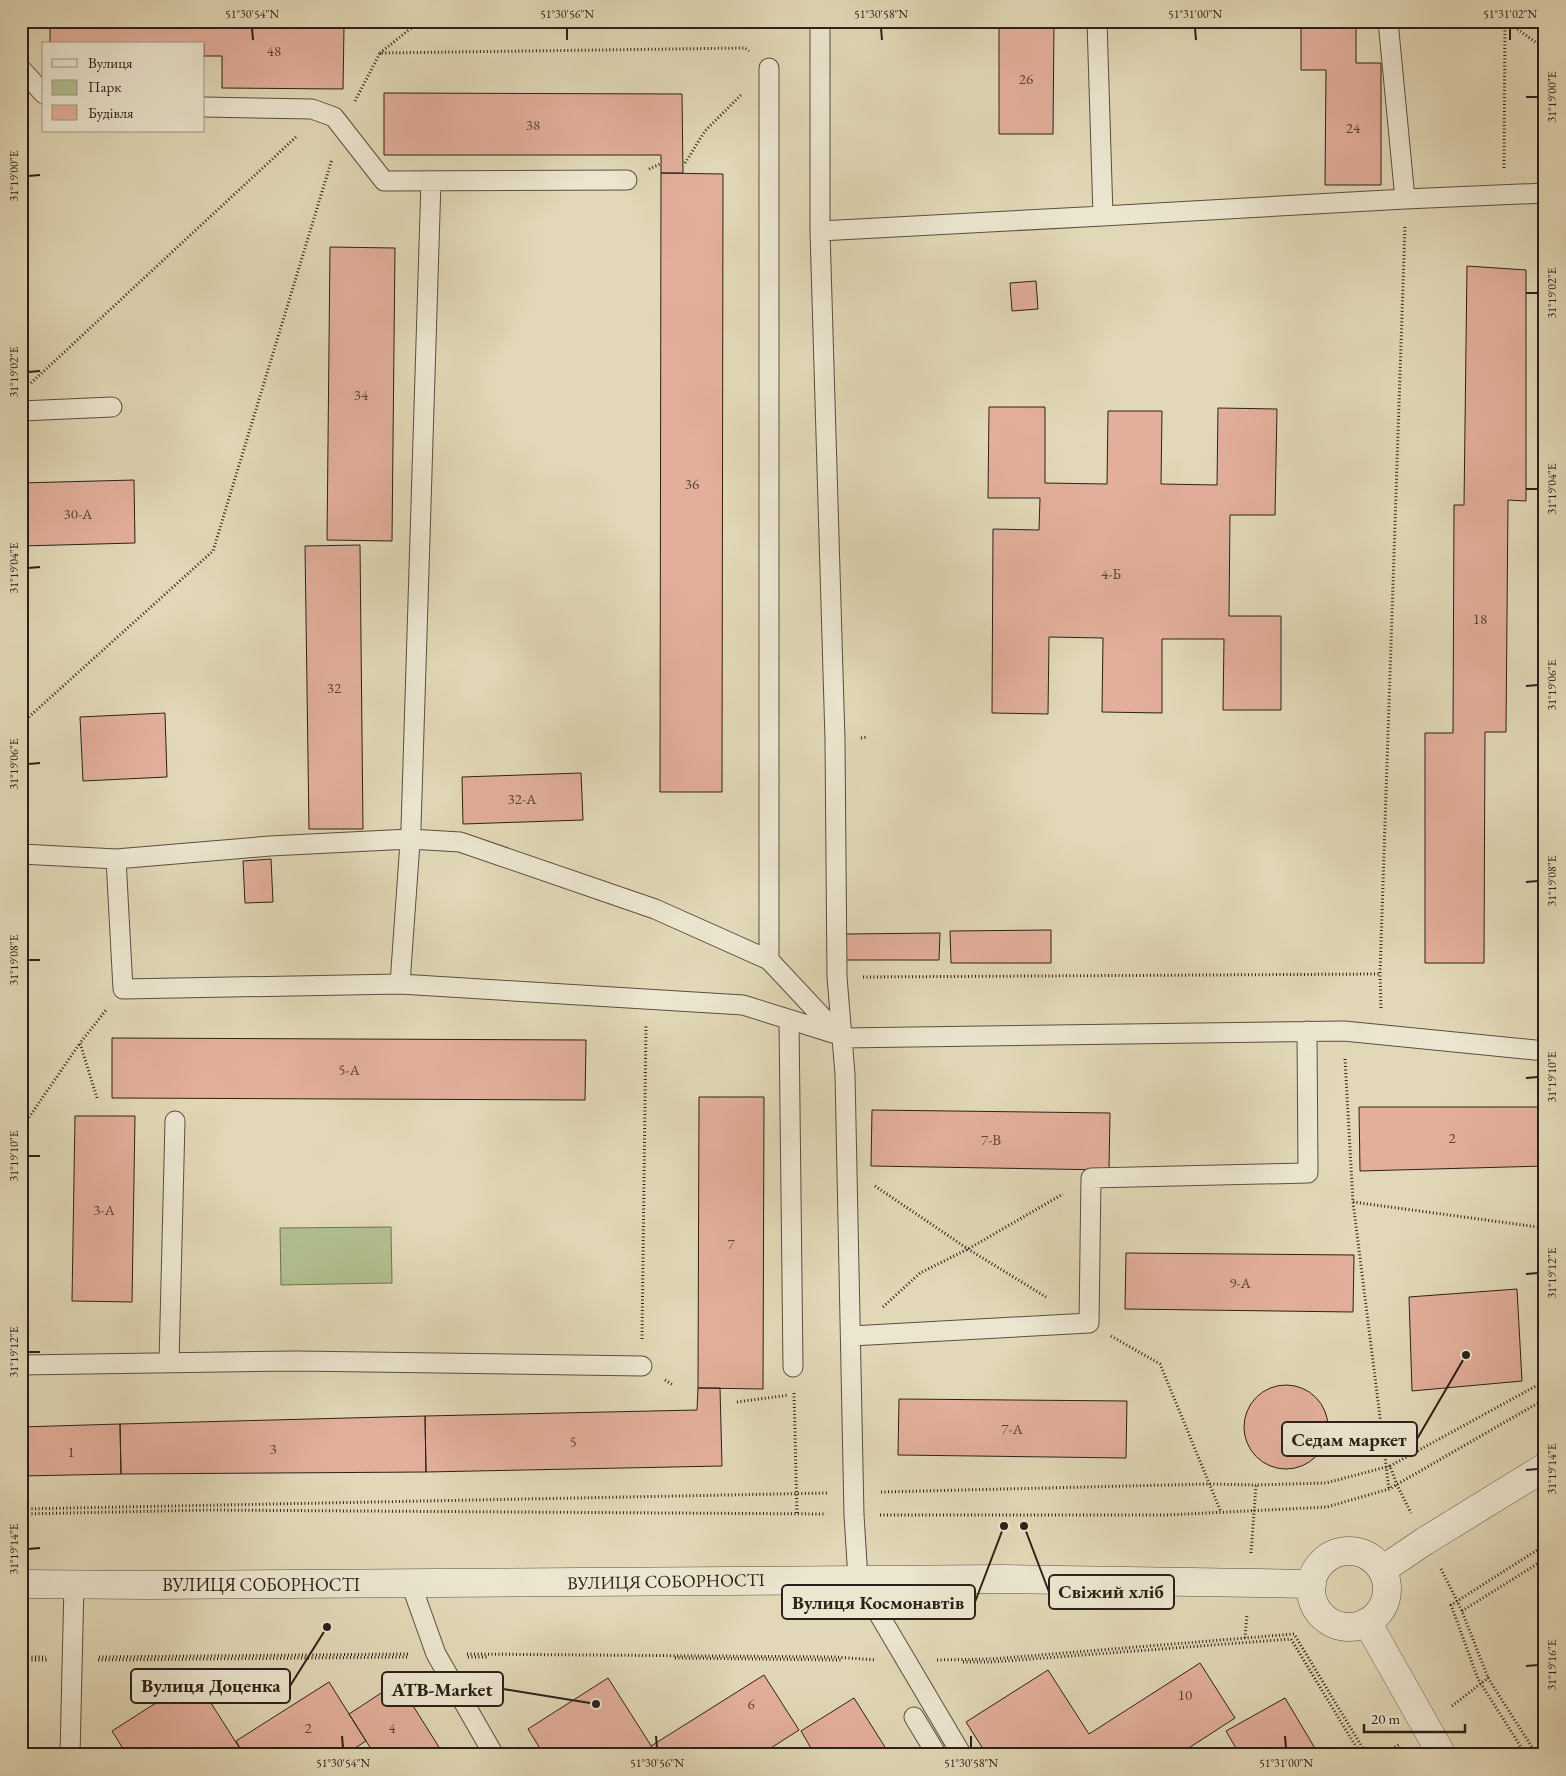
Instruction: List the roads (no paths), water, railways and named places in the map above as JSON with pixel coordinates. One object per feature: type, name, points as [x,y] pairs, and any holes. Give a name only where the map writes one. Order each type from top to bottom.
[{"type":"street","points":[[1382,1570],[1425,1541],[1545,1467]]},
{"type":"street","points":[[1354,1551],[1365,1554],[1375,1561],[1382,1570],[1387,1594],[1384,1605],[1377,1615],[1367,1622],[1356,1626],[1344,1626],[1333,1623],[1316,1607],[1312,1596],[1314,1573],[1321,1563],[1330,1556],[1354,1551]]},
{"type":"street","name":"ВУЛИЦЯ СОБОРНОСТІ","points":[[21,1584],[411,1584],[1002,1579],[1312,1584]]},
{"type":"street","points":[[1367,1622],[1442,1755]]},
{"type":"lane","points":[[820,21],[820,231],[835,740],[837,977],[839,1036],[845,1074],[853,1493],[858,1579],[962,1755]]},
{"type":"lane","points":[[1097,21],[1103,216]]},
{"type":"lane","points":[[1388,21],[1405,199]]},
{"type":"lane","points":[[769,68],[769,960]]},
{"type":"lane","points":[[21,69],[42,92]]},
{"type":"lane","points":[[205,107],[312,109],[322,113],[334,118],[384,180],[627,180]]},
{"type":"lane","points":[[400,984],[410,839],[431,180]]},
{"type":"lane","points":[[820,231],[1545,193]]},
{"type":"lane","points":[[21,411],[112,407]]},
{"type":"lane","points":[[21,854],[116,858],[270,846],[410,839],[460,842],[655,909],[769,960],[839,1036]]},
{"type":"lane","points":[[116,858],[124,989],[400,984],[743,1005],[839,1036],[1344,1031],[1545,1052]]},
{"type":"lane","points":[[789,1021],[793,1367]]},
{"type":"lane","points":[[850,1336],[1089,1323],[1091,1178],[1308,1173],[1307,1031]]},
{"type":"lane","points":[[169,1363],[175,1121]]},
{"type":"lane","points":[[21,1365],[297,1361],[642,1366]]},
{"type":"lane","points":[[70,1755],[74,1584]]},
{"type":"lane","points":[[411,1584],[436,1655],[494,1755]]},
{"type":"lane","points":[[914,1717],[937,1755]]},
{"type":"place","name":"Седам маркет","points":[[1466,1355]]},
{"type":"place","name":"Вулиця Космонавтів","points":[[1004,1526]]},
{"type":"place","name":"Свіжий хліб","points":[[1024,1526]]},
{"type":"place","name":"Вулиця Доценка","points":[[327,1627]]},
{"type":"place","name":"ATB-Market","points":[[596,1704]]}]
